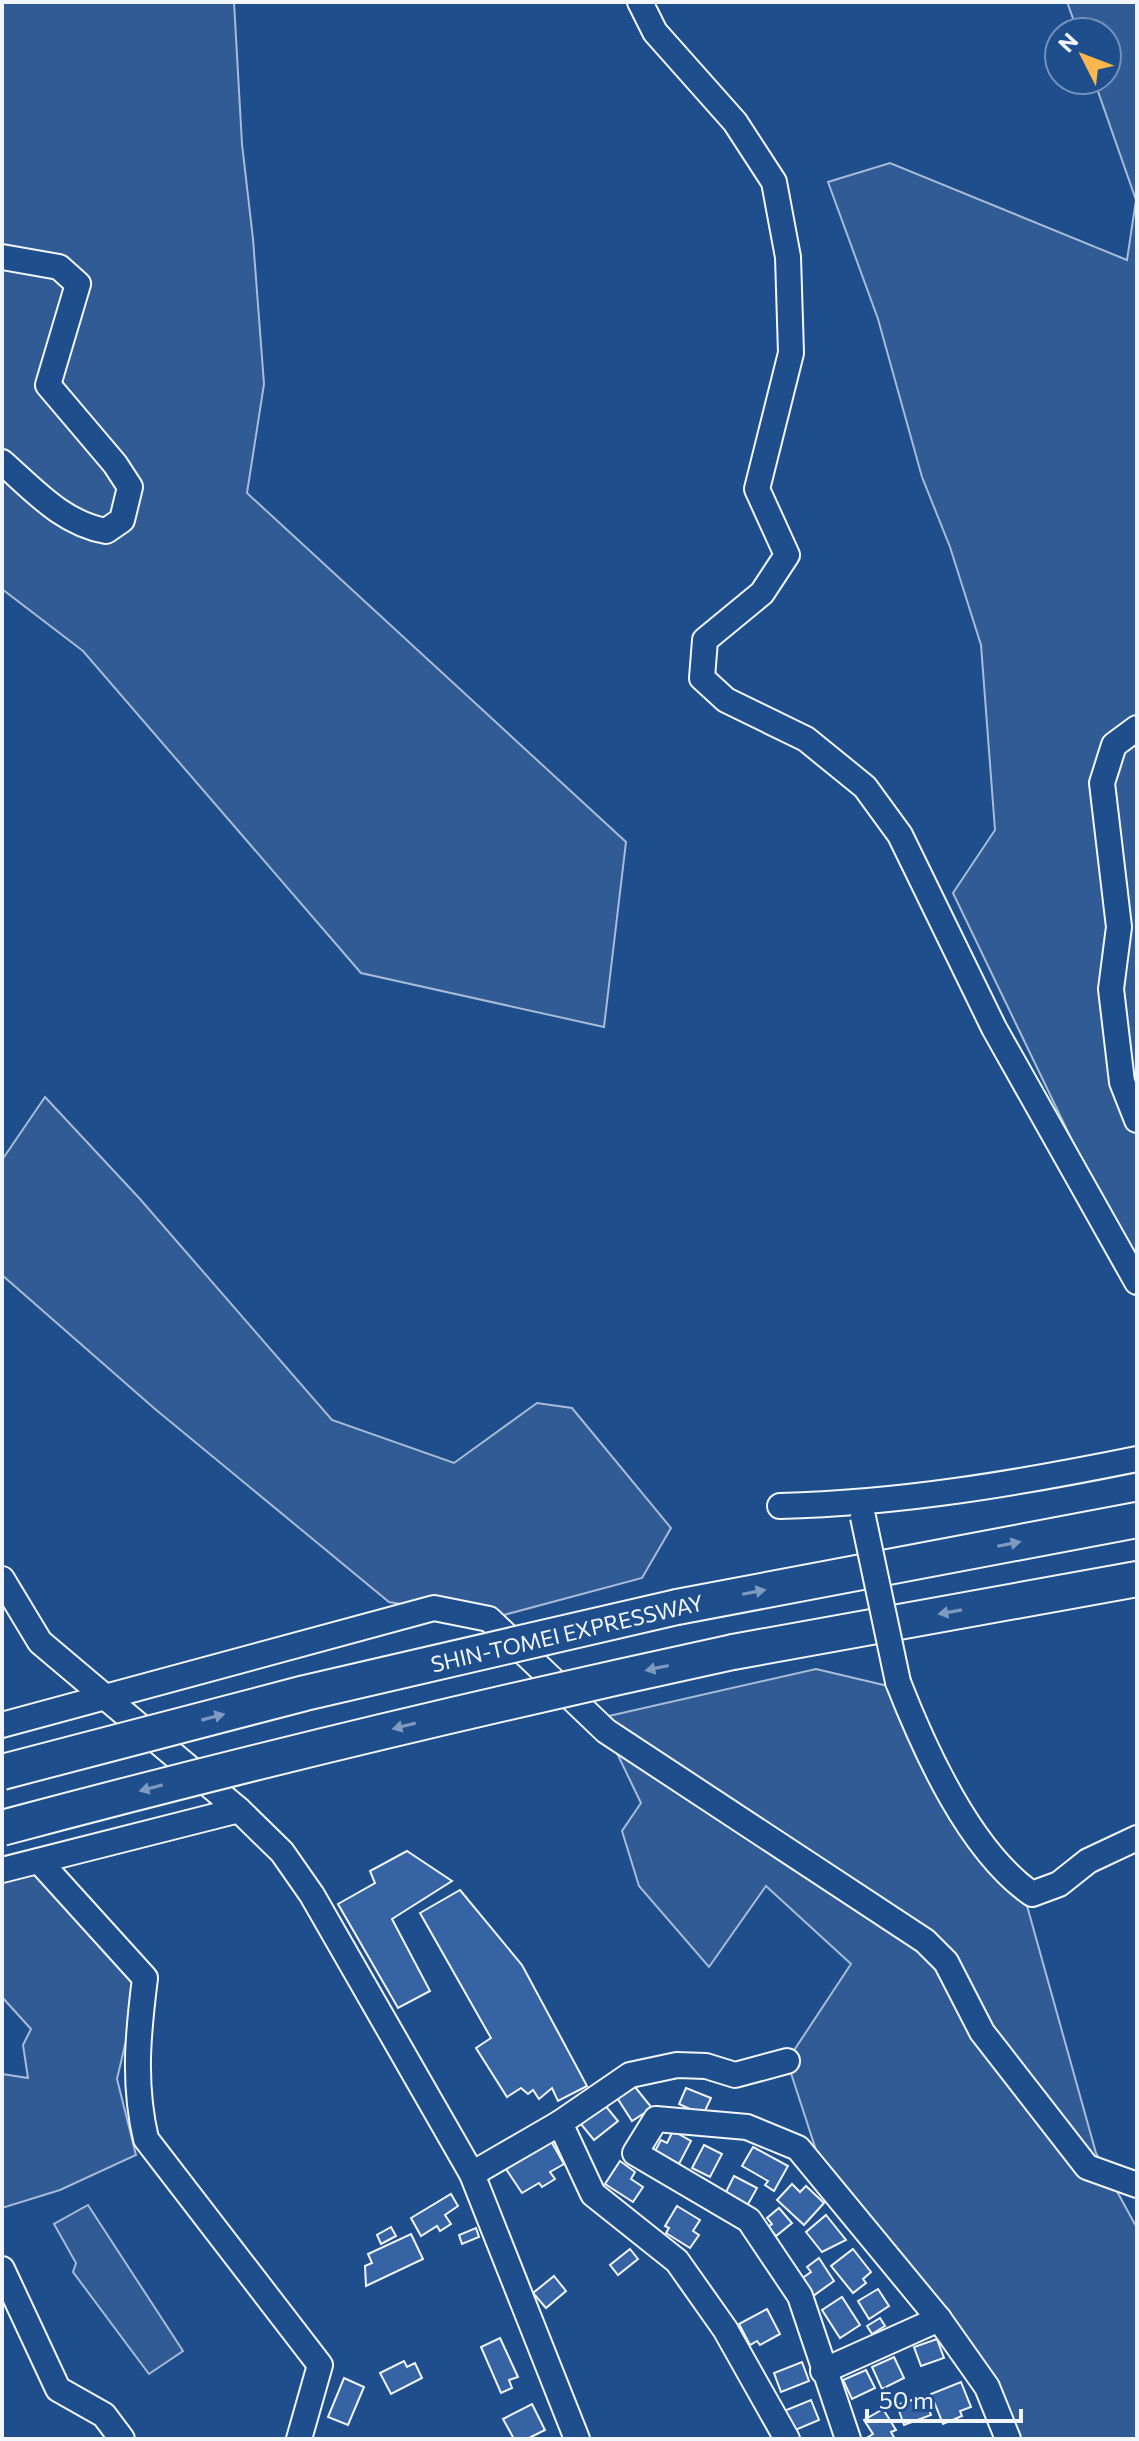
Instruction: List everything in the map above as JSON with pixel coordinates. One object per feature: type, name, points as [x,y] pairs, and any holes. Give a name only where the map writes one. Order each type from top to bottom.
[{"type":"highway","name":"SHIN-TOMEI EXPRESSWAY","points":[[2,1772],[305,1693],[677,1607],[1137,1520]]},
{"type":"highway","points":[[2,1828],[475,1708],[733,1652],[1137,1579]]},
{"type":"street","points":[[640,2],[655,32],[735,122],[774,182],[788,257],[791,353],[757,489],[787,555],[762,593],[705,640],[702,678],[726,700],[806,739],[865,787],[900,835],[994,1028],[1137,1282]]},
{"type":"street","points":[[2,257],[59,267],[78,284],[48,385],[115,464],[130,487],[122,520],[106,531],[81,526],[62,514],[2,462]]},
{"type":"street","points":[[1137,728],[1114,745],[1102,783],[1119,927],[1111,989],[1122,1082],[1137,1120]]},
{"type":"street","points":[[780,1506],[861,1511],[938,1494],[1137,1459]]},
{"type":"street","points":[[861,1511],[898,1682],[928,1759],[1008,1877],[1032,1894],[1059,1884],[1088,1861],[1137,1838]]},
{"type":"street","points":[[2,1579],[40,1642],[239,1810],[282,1852],[312,1895],[472,2174],[577,2439]]},
{"type":"street","points":[[2,1725],[434,1608],[489,1619],[606,1731],[925,1941],[946,1962],[982,2032],[1087,2167],[1137,2185]]},
{"type":"street","points":[[2,1870],[239,1810]]},
{"type":"street","points":[[39,1861],[145,1978],[135,2056],[137,2102],[146,2139],[320,2365],[299,2439]]},
{"type":"street","points":[[472,2174],[560,2123],[630,2075],[677,2065],[706,2066],[735,2075],[787,2061]]},
{"type":"street","points":[[848,2439],[800,2296],[749,2220],[635,2153],[656,2119],[747,2127],[798,2148],[939,2319],[987,2387],[1001,2437]]},
{"type":"street","points":[[560,2123],[593,2194],[677,2261],[709,2306],[787,2439]]},
{"type":"street","points":[[2,2269],[58,2389],[104,2415],[122,2439]]},
{"type":"street","points":[[823,2371],[939,2319]]},
{"type":"shaded area","points":[[2,2],[234,2],[242,144],[264,384],[247,493],[626,842],[604,1027],[361,973],[83,651],[2,589]]},
{"type":"shaded area","points":[[1067,2],[1137,2],[1137,1258],[1081,1159],[953,893],[995,830],[981,645],[950,547],[922,477],[878,319],[828,182],[890,163],[1127,260],[1136,200],[1100,96],[1123,96],[1123,16],[1072,16]]},
{"type":"shaded area","points":[[45,1097],[140,1199],[332,1420],[454,1463],[537,1403],[572,1408],[671,1528],[642,1578],[489,1619],[389,1602],[155,1409],[2,1275],[2,1160]]},
{"type":"shaded area","points":[[816,1669],[892,1687],[1024,1895],[1096,2153],[1137,2228],[1137,2439],[1011,2439],[831,2180],[816,2150],[787,2061],[851,1964],[766,1886],[709,1967],[639,1886],[622,1831],[641,1803],[600,1718]]},
{"type":"shaded area","points":[[40,1865],[136,1971],[136,1998],[117,2079],[136,2155],[60,2190],[2,2208],[2,2074],[28,2078],[23,2045],[31,2029],[2,1997],[2,1875]]},
{"type":"shaded area","points":[[88,2205],[183,2351],[149,2374],[73,2272],[76,2263],[54,2224]]},
{"type":"building","points":[[407,1851],[452,1881],[392,1919],[430,1991],[398,2008],[338,1904],[375,1883],[370,1871]]},
{"type":"building","points":[[460,1890],[522,1965],[587,2086],[558,2101],[552,2088],[539,2099],[533,2090],[528,2094],[521,2088],[507,2097],[476,2048],[491,2038],[420,1913]]},
{"type":"building","points":[[631,2082],[652,2108],[632,2121],[614,2093]]},
{"type":"building","points":[[686,2088],[711,2098],[703,2115],[679,2104]]},
{"type":"building","points":[[604,2104],[618,2121],[594,2140],[580,2123]]},
{"type":"building","points":[[673,2131],[691,2141],[679,2164],[655,2151],[661,2140],[667,2143]]},
{"type":"building","points":[[551,2141],[564,2164],[550,2172],[555,2179],[542,2187],[539,2183],[522,2193],[506,2169]]},
{"type":"building","points":[[704,2145],[722,2154],[710,2177],[692,2168]]},
{"type":"building","points":[[753,2147],[788,2166],[774,2191],[765,2185],[768,2181],[742,2166]]},
{"type":"building","points":[[620,2161],[635,2172],[631,2179],[643,2187],[633,2202],[605,2184]]},
{"type":"building","points":[[734,2176],[757,2188],[747,2206],[725,2194]]},
{"type":"building","points":[[792,2184],[800,2192],[806,2186],[824,2203],[804,2225],[777,2200]]},
{"type":"building","points":[[451,2194],[458,2206],[445,2215],[451,2224],[440,2231],[437,2226],[421,2236],[411,2218]]},
{"type":"building","points":[[677,2206],[700,2220],[693,2231],[699,2235],[690,2248],[666,2233],[669,2228],[665,2226]]},
{"type":"building","points":[[779,2208],[792,2223],[776,2236],[768,2227],[772,2224],[767,2218]]},
{"type":"building","points":[[826,2215],[846,2240],[822,2252],[806,2232]]},
{"type":"building","points":[[391,2227],[396,2236],[381,2244],[377,2235]]},
{"type":"building","points":[[476,2228],[479,2237],[462,2244],[459,2235]]},
{"type":"building","points":[[411,2234],[423,2259],[366,2286],[365,2266],[372,2263],[368,2254]]},
{"type":"building","points":[[630,2249],[638,2259],[618,2275],[610,2265]]},
{"type":"building","points":[[853,2249],[871,2272],[863,2279],[866,2283],[853,2293],[831,2266]]},
{"type":"building","points":[[819,2258],[834,2281],[813,2296],[801,2279],[811,2272],[807,2267]]},
{"type":"building","points":[[554,2276],[566,2291],[546,2308],[533,2293]]},
{"type":"building","points":[[878,2289],[889,2306],[869,2319],[858,2301]]},
{"type":"building","points":[[842,2297],[860,2325],[840,2338],[822,2310]]},
{"type":"building","points":[[767,2309],[780,2334],[760,2345],[757,2341],[750,2345],[739,2324]]},
{"type":"building","points":[[880,2318],[885,2326],[872,2334],[867,2326]]},
{"type":"building","points":[[500,2338],[518,2377],[509,2380],[512,2388],[501,2393],[481,2347]]},
{"type":"building","points":[[937,2339],[944,2358],[921,2366],[914,2347]]},
{"type":"building","points":[[894,2357],[904,2378],[882,2389],[872,2367]]},
{"type":"building","points":[[404,2361],[407,2367],[415,2363],[422,2378],[391,2394],[380,2373]]},
{"type":"building","points":[[802,2362],[809,2381],[781,2392],[774,2373]]},
{"type":"building","points":[[866,2370],[875,2388],[852,2399],[843,2380]]},
{"type":"building","points":[[344,2378],[364,2387],[348,2425],[328,2417]]},
{"type":"building","points":[[961,2382],[971,2407],[960,2411],[962,2416],[943,2424],[931,2394]]},
{"type":"building","points":[[924,2396],[931,2415],[904,2425],[897,2405]]},
{"type":"building","points":[[811,2400],[819,2420],[793,2431],[784,2411]]},
{"type":"building","points":[[532,2404],[545,2430],[527,2439],[514,2439],[503,2419]]},
{"type":"building","points":[[883,2409],[896,2430],[891,2432],[895,2439],[865,2439],[873,2434],[864,2420]]}]
